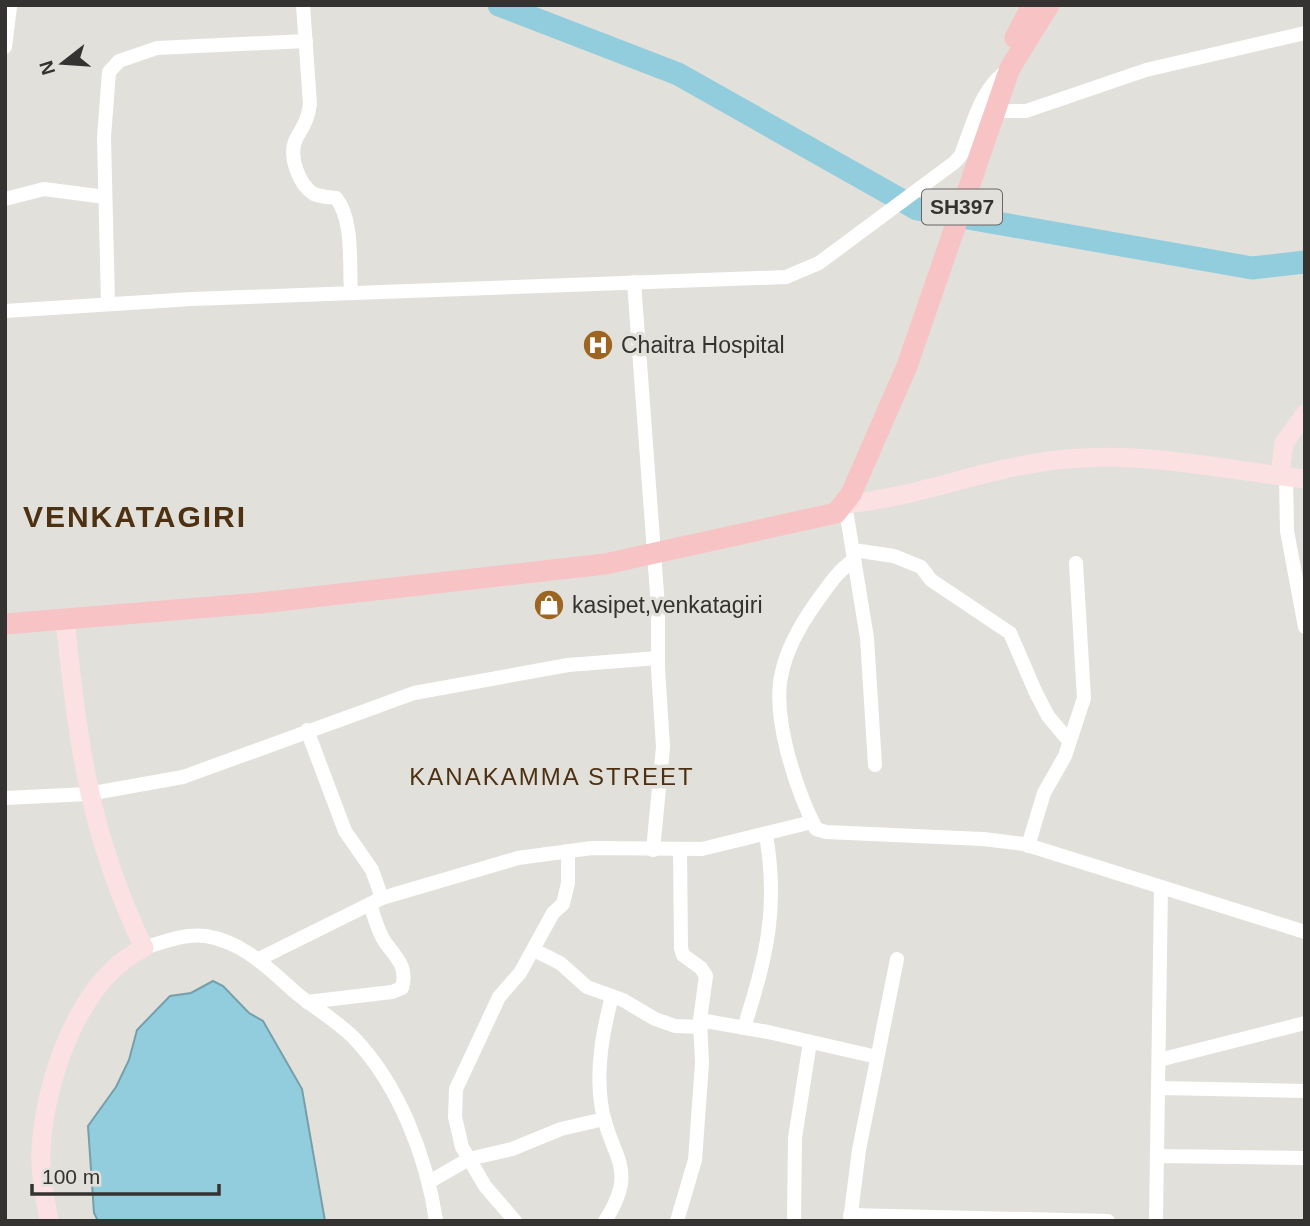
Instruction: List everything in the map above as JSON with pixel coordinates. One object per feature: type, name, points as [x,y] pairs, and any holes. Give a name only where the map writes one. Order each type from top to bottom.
[{"type":"main road","name":"SH397","points":[[1012,65],[1015,38],[1032,5]]},
{"type":"main road","name":"SH397","points":[[845,505],[888,413],[936,286],[1012,65],[1049,5]]},
{"type":"main road","points":[[5,624],[260,603],[605,564],[818,518],[836,513],[845,505],[901,497],[1008,468],[1095,457],[1201,462],[1290,477],[1284,443],[1305,414]]},
{"type":"main road","points":[[49,1221],[41,1152],[53,1082],[70,1032],[84,1005],[108,974],[129,955],[144,948],[119,897],[88,794],[65,620]]},
{"type":"street","points":[[303,5],[309,111],[303,131],[295,141],[293,155],[298,174],[307,189],[317,196],[336,198],[341,204],[346,225],[351,293]]},
{"type":"street","points":[[5,47],[10,7]]},
{"type":"street","points":[[991,120],[1026,111],[1089,87],[1146,70],[1305,33]]},
{"type":"street","points":[[108,303],[105,92],[109,72],[120,61],[157,48],[306,41]]},
{"type":"street","points":[[5,311],[108,303],[786,277],[819,263],[955,162],[961,155],[985,94],[999,75],[1012,65]]},
{"type":"street","points":[[5,188],[6,199],[44,189],[105,197]]},
{"type":"street","points":[[634,282],[654,552],[663,747],[653,850]]},
{"type":"street","points":[[1290,477],[1287,531],[1305,627]]},
{"type":"street","points":[[845,505],[867,638],[875,765]]},
{"type":"street","points":[[853,555],[894,556],[920,567],[931,580],[1010,633],[1048,716],[1069,741]]},
{"type":"street","points":[[853,555],[811,609],[793,642],[781,673],[780,703],[789,757],[816,829],[826,832],[984,839],[1028,846],[1305,932]]},
{"type":"street","points":[[1028,846],[1044,793],[1065,757],[1084,698],[1076,563]]},
{"type":"street","points":[[5,798],[88,794],[183,777],[414,693],[493,676],[568,665],[658,658]]},
{"type":"street","points":[[307,730],[345,831],[373,870],[384,941],[401,960],[404,979],[402,988],[392,992],[307,1002]]},
{"type":"street","points":[[259,958],[376,901],[518,858],[613,848],[702,849],[812,822]]},
{"type":"street","points":[[744,1028],[770,935],[773,874],[771,834]]},
{"type":"street","points":[[677,1221],[695,1160],[702,1063],[701,1024],[706,976],[701,968],[683,955],[681,947],[680,849]]},
{"type":"street","points":[[515,1221],[485,1186],[462,1147],[455,1117],[456,1088],[499,997],[520,973],[553,913],[563,904],[568,883],[568,851]]},
{"type":"street","points":[[1156,1221],[1161,888]]},
{"type":"street","points":[[144,948],[182,936],[204,936],[232,943],[259,958],[307,1002],[354,1039],[379,1069],[409,1130],[429,1182],[436,1221]]},
{"type":"street","points":[[534,950],[560,963],[587,986],[675,1026],[701,1024],[744,1028],[877,1057]]},
{"type":"street","points":[[897,959],[877,1057],[850,1218],[1108,1221]]},
{"type":"street","points":[[605,1221],[617,1202],[623,1179],[622,1164],[604,1119],[598,1074],[612,996]]},
{"type":"street","points":[[1159,1060],[1305,1023]]},
{"type":"street","points":[[794,1221],[795,1138],[810,1042]]},
{"type":"street","points":[[1158,1088],[1305,1091]]},
{"type":"street","points":[[429,1182],[469,1158],[512,1149],[561,1129],[604,1119]]},
{"type":"street","points":[[1157,1156],[1305,1158]]},
{"type":"water","points":[[213,981],[223,986],[249,1013],[263,1021],[302,1089],[325,1221],[98,1221],[94,1213],[88,1126],[116,1087],[129,1060],[137,1030],[170,996],[191,993]]},
{"type":"waterway","points":[[499,5],[678,74],[917,209],[1252,268],[1305,262]]},
{"type":"place","name":"Chaitra Hospital","points":[[598,345]]},
{"type":"place","name":"kasipet,venkatagiri","points":[[549,605]]},
{"type":"district","name":"VENKATAGIRI","points":[[135,517]]},
{"type":"district","name":"KANAKAMMA STREET","points":[[552,777]]}]
